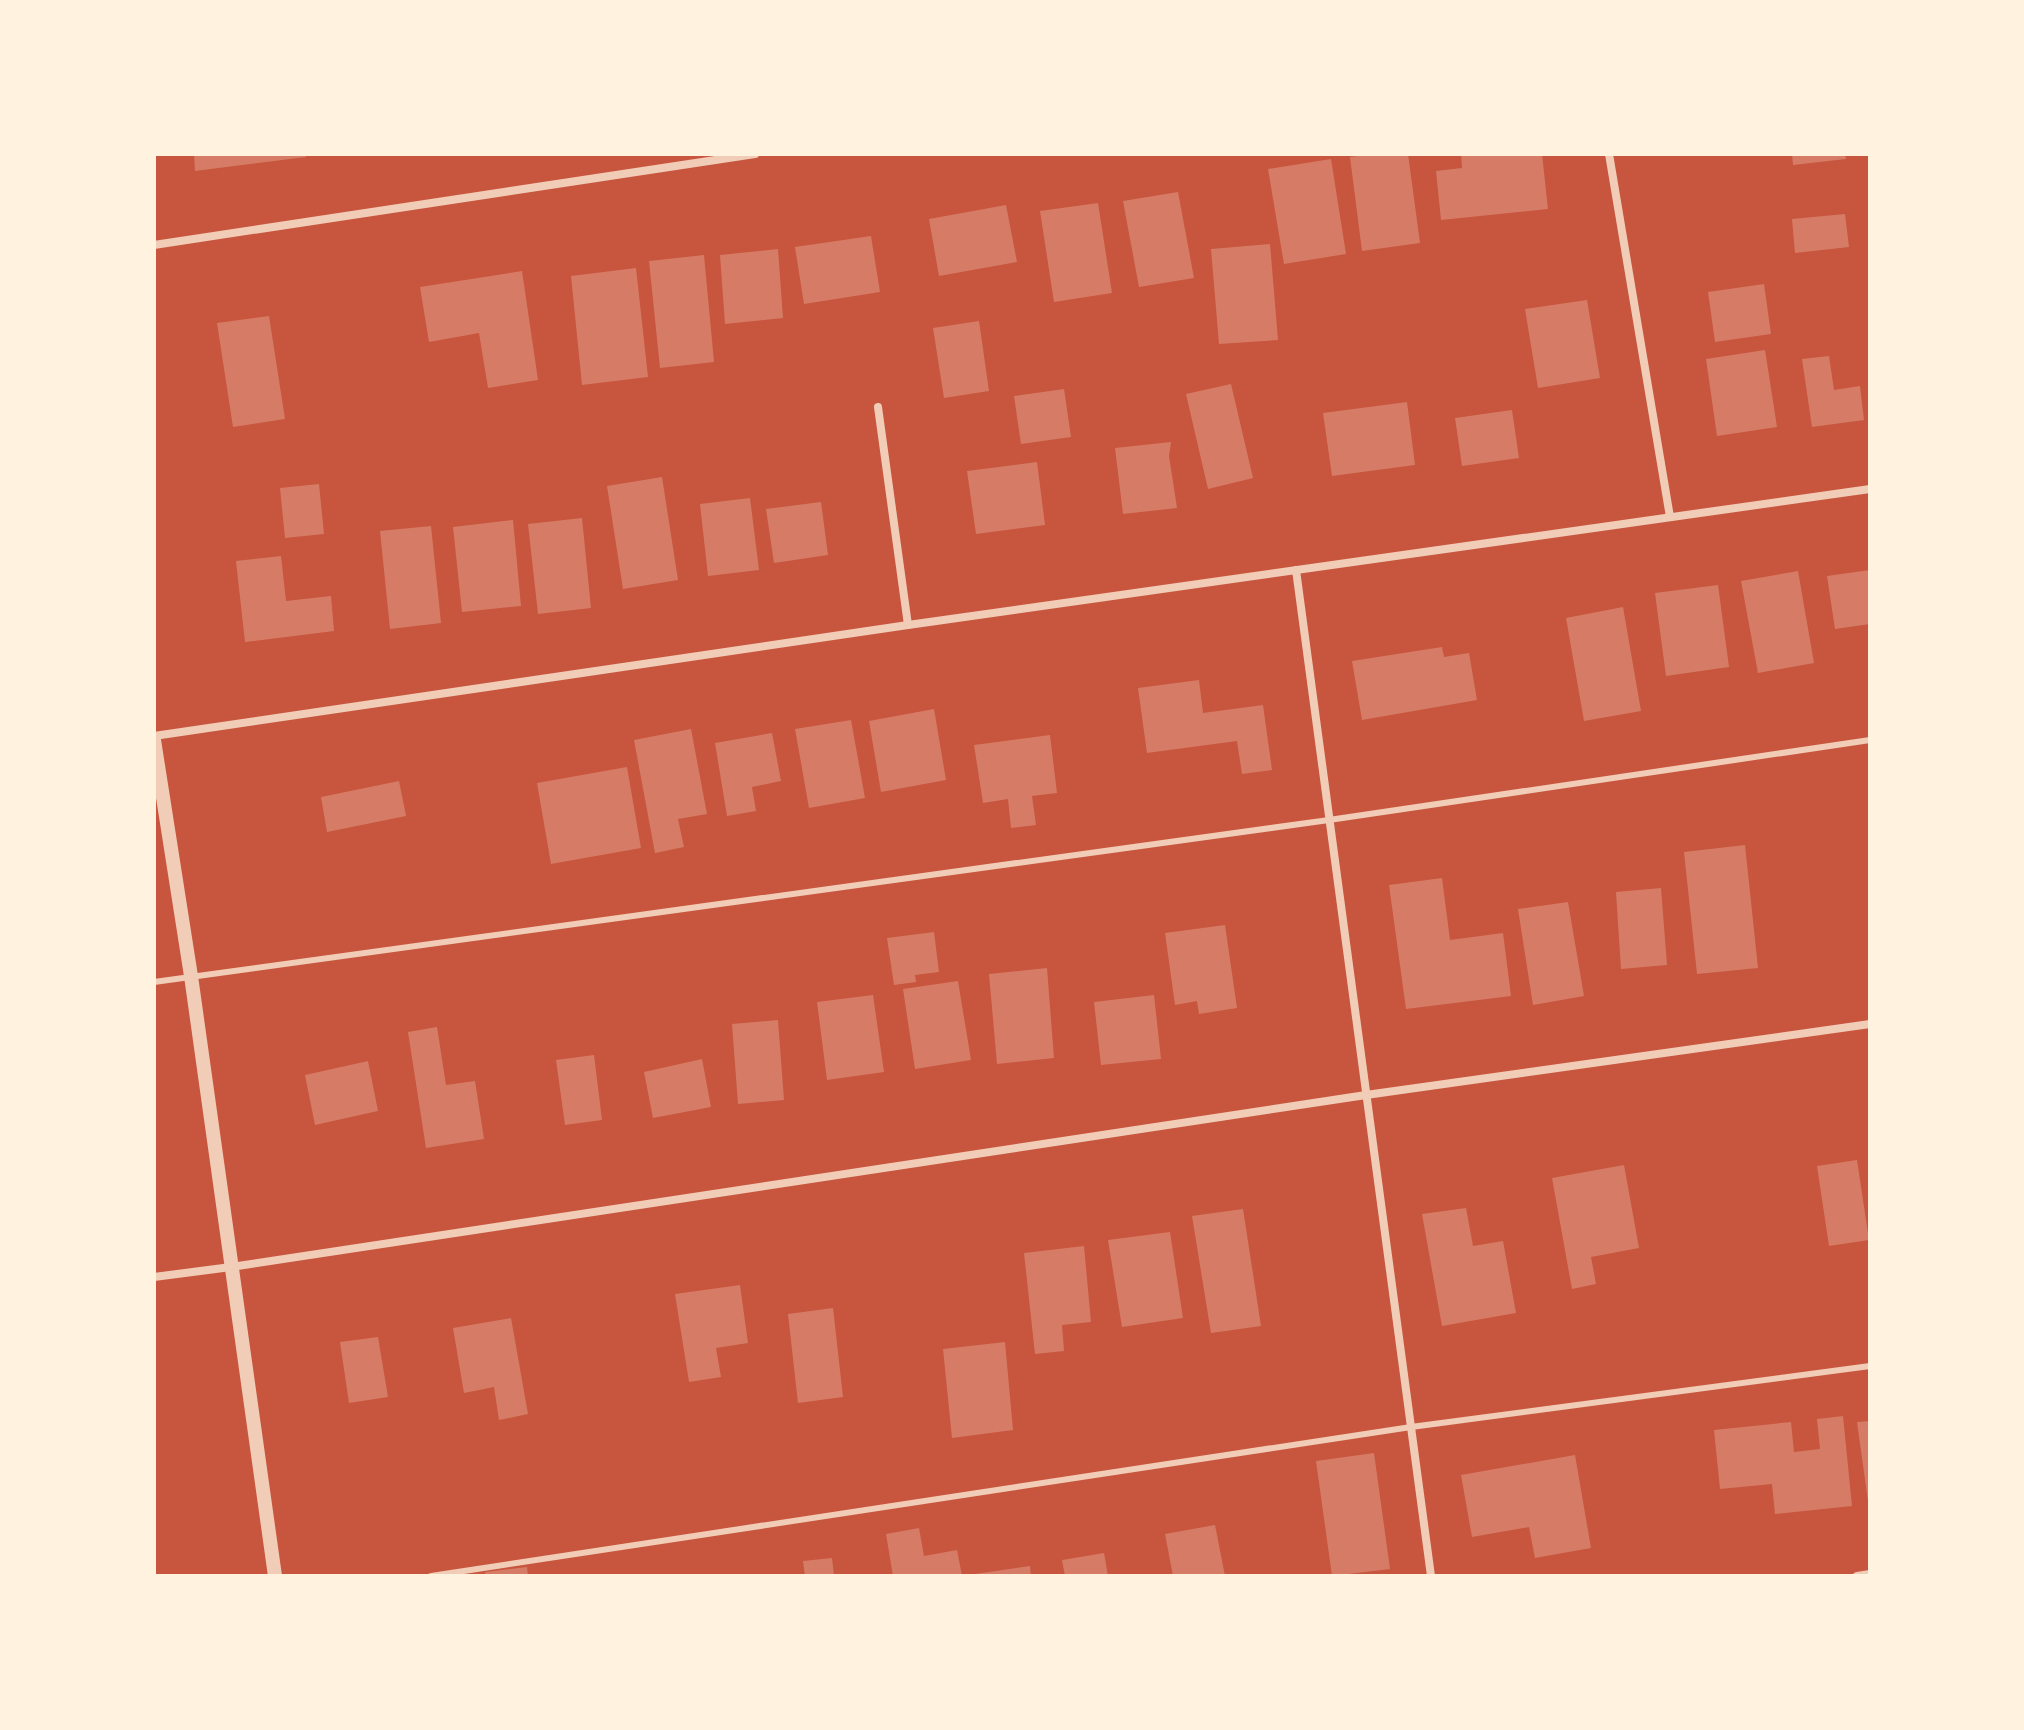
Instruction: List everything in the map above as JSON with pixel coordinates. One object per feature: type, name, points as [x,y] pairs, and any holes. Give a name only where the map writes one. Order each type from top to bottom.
[{"type":"street","points":[[154,245],[755,154]]},
{"type":"street","points":[[1609,154],[1670,517]]},
{"type":"street","points":[[878,407],[908,625]]},
{"type":"street","points":[[275,1576],[191,976],[154,738],[908,625],[1870,489]]},
{"type":"street","points":[[1296,570],[1431,1576]]},
{"type":"street","points":[[154,1277],[1366,1095],[1870,1024]]},
{"type":"street","points":[[1857,1576],[1870,1574]]},
{"type":"lane","points":[[154,982],[1329,820],[1870,740]]},
{"type":"lane","points":[[431,1576],[1411,1427],[1870,1366]]},
{"type":"building","points":[[194,154],[306,154],[306,157],[195,171]]},
{"type":"building","points":[[1408,154],[1420,243],[1362,251],[1350,157]]},
{"type":"building","points":[[1461,154],[1542,154],[1548,209],[1441,220],[1436,171],[1462,168]]},
{"type":"building","points":[[1792,154],[1845,154],[1846,159],[1793,165]]},
{"type":"building","points":[[1331,159],[1346,254],[1284,264],[1268,169]]},
{"type":"building","points":[[1178,192],[1194,278],[1139,287],[1123,201]]},
{"type":"building","points":[[1098,203],[1112,293],[1054,302],[1040,211]]},
{"type":"building","points":[[1006,205],[1017,262],[939,276],[929,219]]},
{"type":"building","points":[[1845,214],[1849,247],[1795,253],[1792,219]]},
{"type":"building","points":[[871,236],[880,292],[804,304],[795,247]]},
{"type":"building","points":[[1270,244],[1278,340],[1219,344],[1211,249]]},
{"type":"building","points":[[778,249],[783,318],[725,324],[720,255]]},
{"type":"building","points":[[704,255],[714,362],[660,368],[649,261]]},
{"type":"building","points":[[636,268],[648,377],[582,385],[571,276]]},
{"type":"building","points":[[522,271],[538,380],[488,388],[479,333],[429,342],[420,287]]},
{"type":"building","points":[[1764,284],[1771,334],[1715,342],[1708,292]]},
{"type":"building","points":[[1587,300],[1600,378],[1538,388],[1525,309]]},
{"type":"building","points":[[269,316],[285,419],[233,427],[217,323]]},
{"type":"building","points":[[979,321],[989,391],[944,398],[933,328]]},
{"type":"building","points":[[1765,350],[1777,427],[1717,436],[1706,359]]},
{"type":"building","points":[[1829,356],[1834,390],[1860,386],[1864,420],[1812,427],[1802,359]]},
{"type":"building","points":[[1231,384],[1253,478],[1208,489],[1186,394]]},
{"type":"building","points":[[1064,389],[1071,437],[1021,444],[1014,396]]},
{"type":"building","points":[[1407,402],[1415,465],[1332,476],[1323,413]]},
{"type":"building","points":[[1512,410],[1519,458],[1462,466],[1455,418]]},
{"type":"building","points":[[1171,442],[1169,456],[1177,508],[1123,514],[1115,448]]},
{"type":"building","points":[[1037,462],[1045,525],[976,534],[967,471]]},
{"type":"building","points":[[662,477],[678,580],[623,589],[607,486]]},
{"type":"building","points":[[319,484],[324,534],[285,538],[280,488]]},
{"type":"building","points":[[750,498],[759,570],[708,576],[700,504]]},
{"type":"building","points":[[821,502],[828,555],[774,563],[766,509]]},
{"type":"building","points":[[582,518],[591,608],[538,614],[528,524]]},
{"type":"building","points":[[513,520],[521,606],[462,612],[453,527]]},
{"type":"building","points":[[431,526],[441,623],[390,629],[380,531]]},
{"type":"building","points":[[281,556],[286,601],[331,596],[334,631],[245,642],[236,561]]},
{"type":"building","points":[[1870,570],[1870,624],[1835,629],[1827,576]]},
{"type":"building","points":[[1798,571],[1814,663],[1758,673],[1741,581]]},
{"type":"building","points":[[1718,585],[1729,667],[1666,676],[1655,593]]},
{"type":"building","points":[[1623,607],[1641,711],[1584,721],[1566,618]]},
{"type":"building","points":[[1442,647],[1444,657],[1469,653],[1477,700],[1362,720],[1352,661]]},
{"type":"building","points":[[1199,680],[1203,713],[1263,705],[1272,770],[1242,774],[1237,741],[1147,753],[1138,688]]},
{"type":"building","points":[[934,709],[946,780],[881,792],[869,721]]},
{"type":"building","points":[[851,720],[865,798],[809,808],[795,729]]},
{"type":"building","points":[[691,729],[707,814],[678,819],[684,847],[655,853],[634,740]]},
{"type":"building","points":[[772,733],[781,781],[752,787],[756,811],[727,816],[715,743]]},
{"type":"building","points":[[1050,735],[1057,793],[1032,796],[1036,825],[1011,828],[1008,799],[983,803],[974,745]]},
{"type":"building","points":[[627,767],[641,848],[551,864],[537,783]]},
{"type":"building","points":[[399,781],[406,816],[327,832],[321,797]]},
{"type":"building","points":[[1745,845],[1758,968],[1697,974],[1684,852]]},
{"type":"building","points":[[1442,878],[1450,940],[1503,933],[1511,996],[1406,1009],[1389,885]]},
{"type":"building","points":[[1661,888],[1667,965],[1621,969],[1616,892]]},
{"type":"building","points":[[1568,902],[1584,996],[1533,1005],[1518,909]]},
{"type":"building","points":[[1225,925],[1237,1008],[1199,1014],[1197,1001],[1175,1005],[1165,933]]},
{"type":"building","points":[[934,932],[939,972],[915,975],[916,982],[894,985],[887,938]]},
{"type":"building","points":[[1047,968],[1054,1058],[997,1064],[989,974]]},
{"type":"building","points":[[958,981],[971,1060],[915,1069],[903,989]]},
{"type":"building","points":[[873,995],[884,1072],[827,1080],[817,1002]]},
{"type":"building","points":[[1154,995],[1161,1059],[1101,1065],[1094,1002]]},
{"type":"building","points":[[778,1020],[784,1100],[738,1104],[732,1024]]},
{"type":"building","points":[[437,1027],[446,1085],[475,1081],[484,1139],[426,1148],[408,1032]]},
{"type":"building","points":[[594,1055],[602,1120],[565,1125],[556,1060]]},
{"type":"building","points":[[702,1059],[711,1107],[653,1118],[644,1072]]},
{"type":"building","points":[[368,1061],[378,1111],[315,1125],[305,1075]]},
{"type":"building","points":[[1857,1160],[1869,1240],[1829,1246],[1817,1166]]},
{"type":"building","points":[[1624,1165],[1639,1248],[1591,1257],[1596,1284],[1572,1289],[1552,1178]]},
{"type":"building","points":[[1466,1208],[1473,1246],[1503,1241],[1516,1313],[1442,1326],[1422,1214]]},
{"type":"building","points":[[1243,1209],[1261,1326],[1211,1333],[1192,1216]]},
{"type":"building","points":[[1170,1232],[1183,1318],[1122,1327],[1108,1240]]},
{"type":"building","points":[[1084,1246],[1091,1322],[1062,1325],[1064,1351],[1035,1354],[1024,1253]]},
{"type":"building","points":[[740,1285],[748,1343],[716,1348],[721,1377],[689,1382],[675,1294]]},
{"type":"building","points":[[833,1308],[843,1397],[798,1403],[788,1314]]},
{"type":"building","points":[[511,1318],[528,1414],[499,1420],[494,1387],[464,1393],[453,1328]]},
{"type":"building","points":[[378,1337],[388,1397],[349,1403],[340,1342]]},
{"type":"building","points":[[1005,1342],[1013,1430],[952,1438],[943,1349]]},
{"type":"building","points":[[1843,1416],[1852,1506],[1775,1514],[1772,1484],[1720,1489],[1714,1430],[1791,1422],[1794,1452],[1820,1449],[1817,1419]]},
{"type":"building","points":[[1870,1421],[1870,1501],[1868,1501],[1857,1422]]},
{"type":"building","points":[[1374,1453],[1390,1569],[1332,1576],[1316,1461]]},
{"type":"building","points":[[1575,1455],[1591,1548],[1535,1558],[1529,1527],[1472,1537],[1461,1475]]},
{"type":"building","points":[[1215,1525],[1225,1576],[1173,1576],[1165,1534]]},
{"type":"building","points":[[919,1528],[924,1556],[957,1550],[962,1576],[893,1576],[886,1534]]},
{"type":"building","points":[[1104,1553],[1108,1576],[1065,1576],[1062,1560]]},
{"type":"building","points":[[832,1558],[834,1576],[805,1576],[803,1561]]},
{"type":"building","points":[[1030,1566],[1031,1576],[975,1576],[975,1574]]},
{"type":"building","points":[[527,1567],[528,1576],[486,1576],[485,1572]]}]
